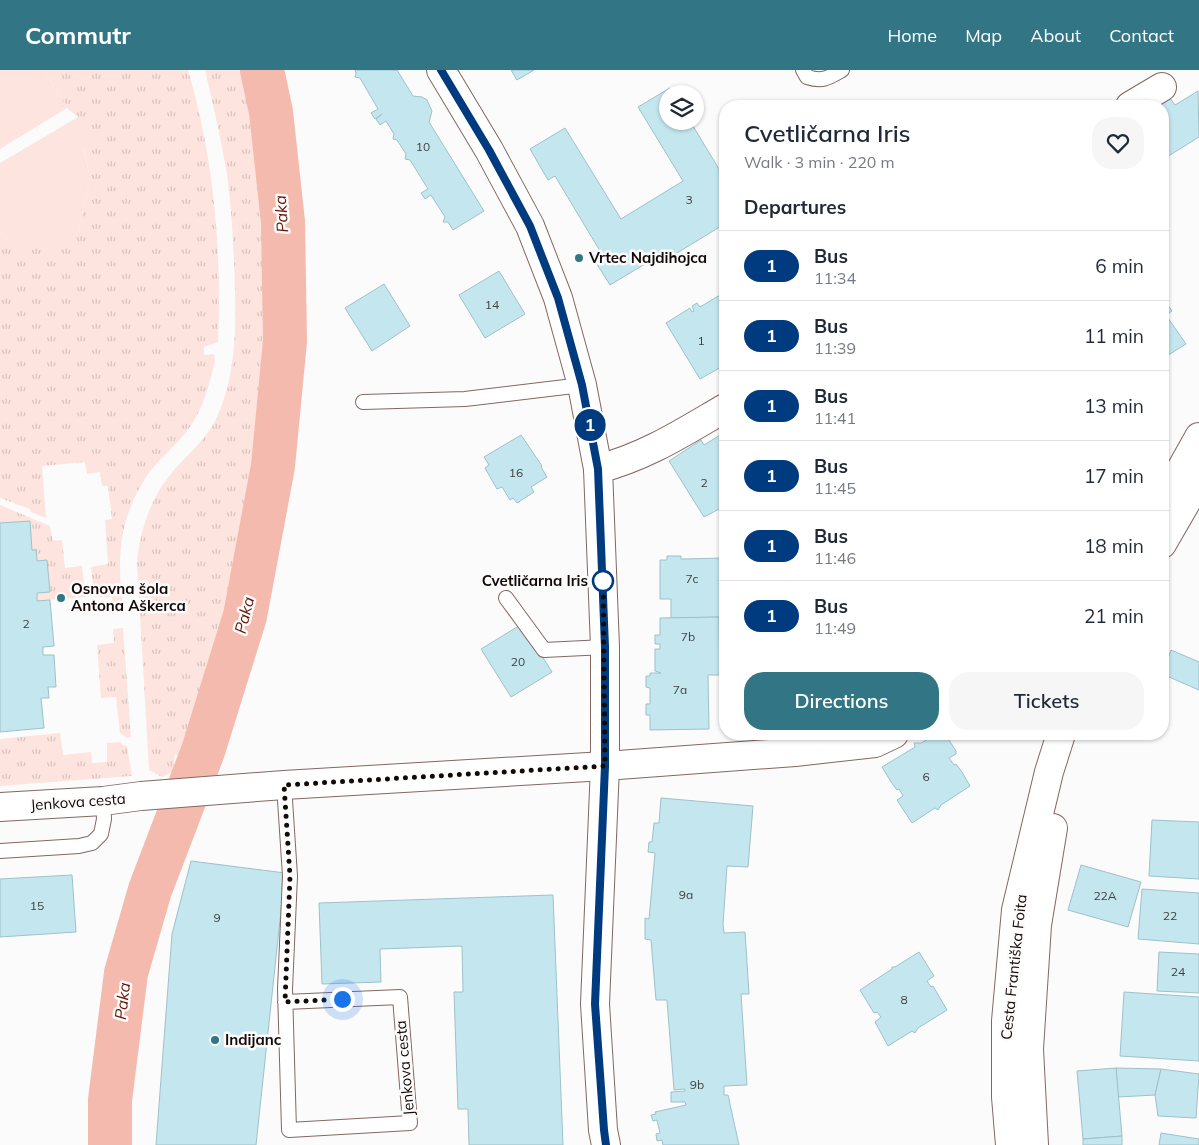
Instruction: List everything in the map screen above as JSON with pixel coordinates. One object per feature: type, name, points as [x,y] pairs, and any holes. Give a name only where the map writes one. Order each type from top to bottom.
[{"type":"street","points":[[441,70],[489,150],[530,226],[558,298],[582,385],[598,469],[605,647],[605,766],[595,1004],[606,1145]]},
{"type":"street","points":[[1140,100],[1162,87]]},
{"type":"street","points":[[598,469],[649,452],[719,411]]},
{"type":"street","points":[[1169,491],[1199,437]]},
{"type":"street","points":[[1169,532],[1199,480]]},
{"type":"street","points":[[284,785],[605,766],[795,752],[875,743],[881,740]]},
{"type":"street","name":"Cesta Františka Foita","points":[[1010,1145],[1006,1098],[1006,1021],[1016,910],[1049,772],[1059,740]]},
{"type":"street","name":"Cesta Františka Foita","points":[[1034,1145],[1029,1049],[1037,925],[1057,804],[1078,740]]},
{"type":"street","name":"Jenkova cesta","points":[[0,807],[103,801],[284,785]]},
{"type":"lane","points":[[803,70],[807,77],[819,80],[830,77],[842,70]]},
{"type":"lane","points":[[363,402],[465,399],[582,385]]},
{"type":"lane","points":[[506,598],[544,650],[605,647]]},
{"type":"lane","name":"Jenkova cesta","points":[[284,785],[290,876],[285,1002],[288,1130],[410,1123],[400,997],[285,1002]]},
{"type":"lane","points":[[0,851],[79,846],[92,843],[101,834],[104,819],[103,801]]},
{"type":"green space","points":[[0,70],[44,70],[67,108],[0,149]]},
{"type":"green space","points":[[44,70],[188,70],[197,103],[210,170],[219,273],[218,342],[204,347],[204,355],[214,354],[215,361],[205,398],[193,423],[150,471],[130,509],[125,525],[120,557],[123,609],[113,610],[112,597],[94,597],[91,567],[108,564],[105,520],[112,519],[108,486],[102,486],[100,472],[87,474],[85,462],[42,466],[46,518],[31,512],[30,509],[0,498],[0,232],[12,243],[68,241],[78,232],[90,178],[78,117],[67,108]]},
{"type":"green space","points":[[205,70],[254,70],[269,191],[262,200],[276,286],[256,492],[237,601],[214,685],[188,756],[175,755],[173,772],[162,777],[149,770],[137,563],[139,550],[148,514],[159,491],[174,470],[203,439],[217,417],[228,386],[234,339],[234,262],[229,189]]},
{"type":"green space","points":[[78,117],[89,126],[90,141],[84,150],[90,178],[78,232],[68,241],[32,246],[12,243],[0,232],[0,163]]},
{"type":"green space","points":[[0,505],[50,526],[53,541],[62,540],[65,568],[82,566],[85,597],[37,601],[37,593],[50,592],[47,560],[37,561],[32,550],[0,523]]},
{"type":"green space","points":[[123,628],[131,737],[127,738],[120,733],[116,697],[101,698],[97,645],[114,643],[113,629]]},
{"type":"green space","points":[[60,733],[63,755],[91,752],[92,763],[107,762],[107,743],[121,742],[127,746],[132,776],[0,786],[0,739]]},
{"type":"building","points":[[355,70],[397,70],[413,96],[422,97],[427,100],[432,111],[429,122],[484,211],[453,230],[448,222],[443,222],[445,217],[431,195],[425,199],[421,193],[428,189],[410,160],[405,159],[406,154],[397,140],[393,139],[394,134],[386,121],[380,125],[376,119],[382,114],[375,119],[371,113],[378,109],[360,78],[355,77]]},
{"type":"building","points":[[511,70],[534,70],[517,80]]},
{"type":"building","points":[[1198,91],[1199,137],[1169,156],[1169,100],[1166,100],[1170,98],[1175,105]]},
{"type":"building","points":[[659,95],[659,130],[695,130],[719,169],[719,227],[664,261],[660,255],[610,285],[595,261],[603,256],[555,176],[548,180],[530,149],[565,128],[621,219],[683,181],[638,107]]},
{"type":"building","points":[[499,271],[525,314],[485,338],[459,295]]},
{"type":"building","points":[[384,284],[410,326],[372,351],[345,308]]},
{"type":"building","points":[[719,296],[719,368],[700,379],[666,323],[690,308],[692,312],[694,311],[692,306],[697,303],[700,307]]},
{"type":"building","points":[[1169,319],[1186,344],[1169,355]]},
{"type":"building","points":[[521,435],[542,466],[547,477],[531,487],[534,492],[517,503],[513,498],[510,500],[502,487],[497,489],[485,468],[489,465],[484,457]]},
{"type":"building","points":[[719,436],[719,509],[704,517],[669,461],[701,440],[704,445]]},
{"type":"building","points":[[30,521],[32,550],[36,550],[37,561],[47,560],[50,592],[37,593],[37,601],[50,600],[54,646],[43,647],[43,655],[54,655],[56,687],[48,687],[49,698],[41,698],[44,728],[0,732],[0,523]]},
{"type":"building","points":[[667,556],[681,556],[681,559],[719,558],[719,617],[671,618],[671,599],[660,599],[660,560],[667,560]]},
{"type":"building","points":[[719,617],[719,675],[708,675],[709,729],[650,730],[650,715],[646,715],[646,704],[650,704],[650,688],[646,687],[646,676],[650,676],[650,673],[661,673],[655,671],[655,649],[660,649],[660,644],[655,644],[655,635],[660,635],[660,618]]},
{"type":"building","points":[[522,624],[552,672],[511,697],[481,649]]},
{"type":"building","points":[[1171,650],[1199,662],[1199,690],[1169,677],[1169,655]]},
{"type":"building","points":[[926,740],[949,740],[956,751],[956,754],[949,758],[962,772],[970,786],[941,805],[938,810],[935,808],[912,823],[897,800],[903,796],[899,789],[897,790],[891,782],[882,767],[915,747],[914,743],[921,743]]},
{"type":"building","points":[[661,798],[753,806],[748,867],[727,866],[723,924],[724,933],[745,932],[749,994],[741,994],[747,1085],[724,1086],[724,1095],[728,1095],[739,1145],[663,1145],[662,1140],[657,1141],[656,1134],[660,1133],[657,1120],[653,1121],[651,1115],[656,1114],[655,1112],[686,1105],[685,1102],[671,1102],[671,1092],[685,1091],[685,1089],[674,1090],[667,1000],[656,1000],[651,940],[645,939],[645,918],[649,919],[655,853],[648,852],[649,842],[652,842],[654,823],[659,823]]},
{"type":"building","points":[[1152,820],[1199,822],[1199,879],[1149,876]]},
{"type":"building","name":"Indijanc","points":[[191,861],[285,873],[256,1145],[156,1145],[172,934]]},
{"type":"building","points":[[1081,865],[1141,882],[1128,927],[1068,910]]},
{"type":"building","points":[[72,875],[76,932],[0,937],[0,879]]},
{"type":"building","points":[[1142,889],[1199,893],[1199,944],[1138,939]]},
{"type":"building","points":[[553,895],[563,1145],[469,1145],[468,1109],[458,1109],[454,992],[463,992],[462,946],[380,949],[381,982],[322,984],[319,903]]},
{"type":"building","points":[[919,952],[934,976],[927,981],[931,987],[933,986],[947,1010],[918,1028],[915,1033],[912,1031],[888,1046],[875,1022],[881,1017],[877,1012],[874,1013],[860,990],[892,969],[892,967]]},
{"type":"building","points":[[1159,952],[1199,954],[1199,993],[1157,991]]},
{"type":"building","points":[[1124,992],[1199,997],[1199,1061],[1120,1056]]},
{"type":"building","points":[[1116,1068],[1161,1069],[1155,1095],[1118,1097]]},
{"type":"building","points":[[1116,1068],[1122,1136],[1083,1139],[1077,1071]]},
{"type":"building","points":[[1161,1069],[1199,1074],[1196,1118],[1158,1116],[1155,1095]]},
{"type":"building","points":[[1161,1133],[1199,1139],[1199,1145],[1159,1145]]},
{"type":"building","points":[[1122,1136],[1122,1145],[1083,1145],[1083,1139]]},
{"type":"waterway","name":"Paka","points":[[110,1145],[110,1100],[126,973],[150,890],[203,751],[245,616],[273,466],[285,341],[283,222],[271,112],[262,70]]},
{"type":"bus line","name":"1","points":[[441,70],[489,150],[530,226],[558,298],[582,385],[598,469],[605,647],[605,766],[595,1004],[606,1145]]},
{"type":"place","name":"Vrtec Najdihojca","points":[[579,258]]},
{"type":"place","name":"Cvetličarna Iris","points":[[603,581]]},
{"type":"place","name":"Osnovna šola Antona Aškerca","points":[[61,598]]},
{"type":"place","name":"Indijanc","points":[[215,1040]]},
{"type":"route","points":[[342,999],[285,1002],[290,876],[284,785],[605,766],[603,573],[603,581]]}]
